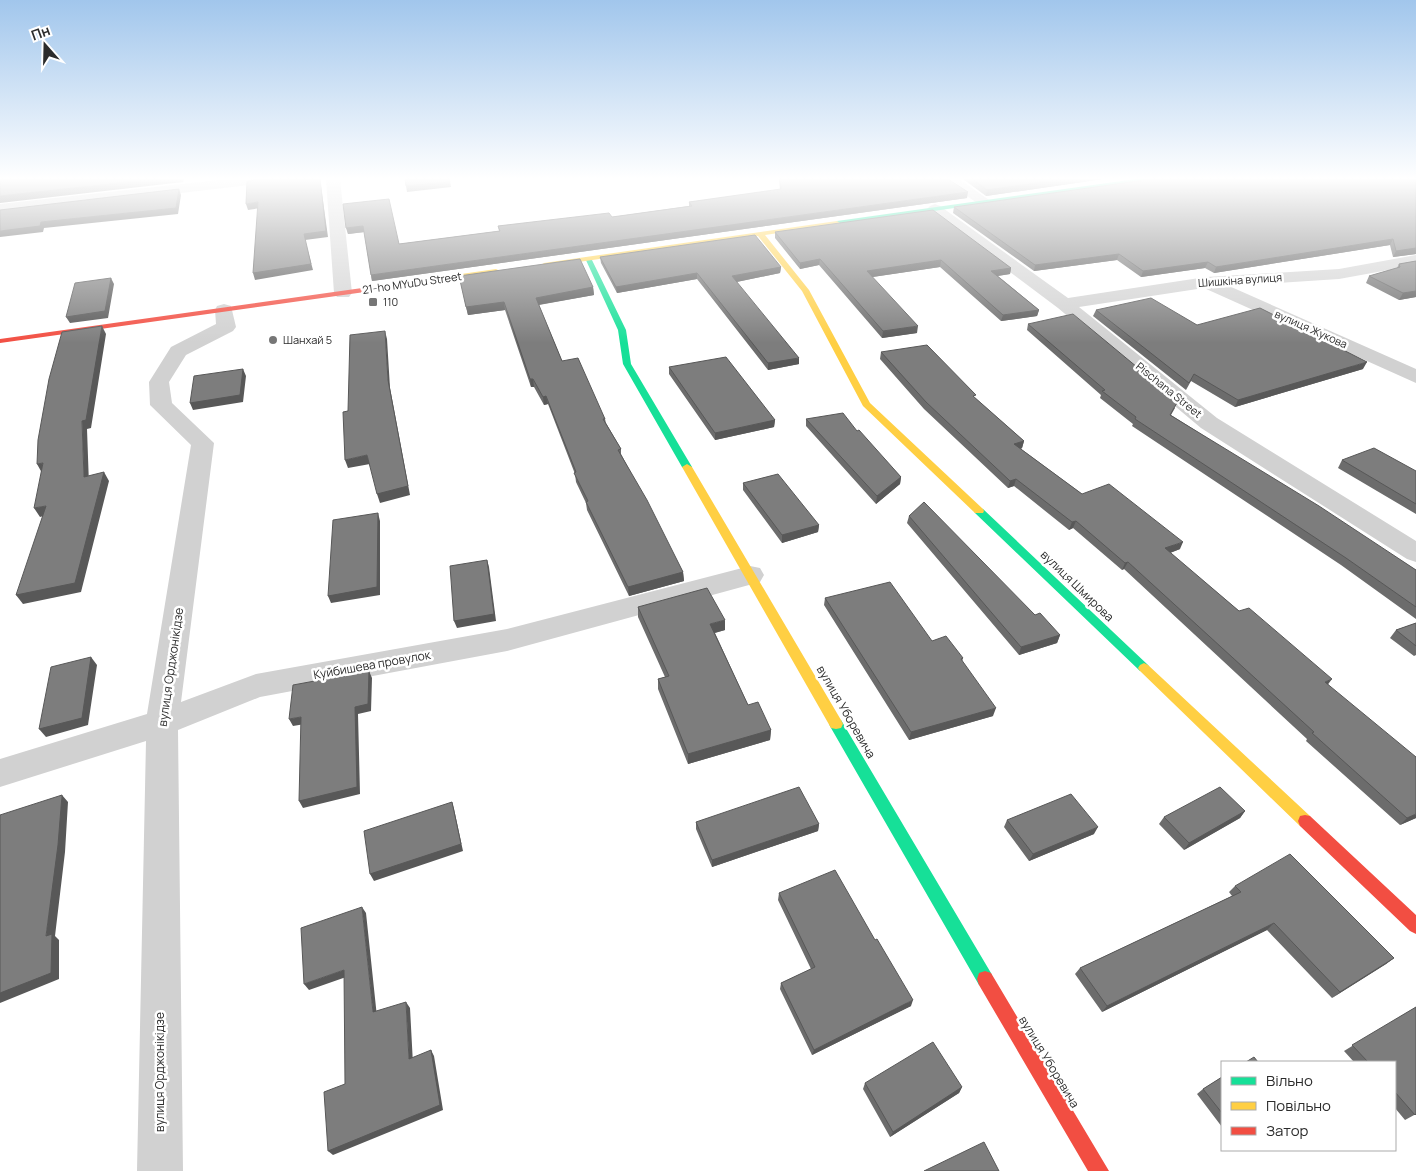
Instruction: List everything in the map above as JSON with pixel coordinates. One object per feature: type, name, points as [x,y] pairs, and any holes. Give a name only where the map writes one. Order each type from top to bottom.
[{"type":"street","points":[[338,234],[343,293]]},
{"type":"street","points":[[530,267],[760,234]]},
{"type":"street","name":"вулиця Шмирова","points":[[760,234],[805,290],[866,404],[1416,926]]},
{"type":"street","name":"Pischana Street","points":[[967,234],[1064,304],[1209,423],[1416,553]]},
{"type":"street","name":"вулиця Уборевича","points":[[588,258],[622,330],[627,364],[1016,1033],[1099,1171]]},
{"type":"street","name":"Шишкіна вулиця","points":[[1064,304],[1206,282],[1339,274],[1416,260]]},
{"type":"street","name":"21-ho MYuDu Street","points":[[0,342],[510,270]]},
{"type":"street","name":"вулиця Жукова","points":[[1206,282],[1416,377]]},
{"type":"street","name":"вулиця Орджонікідзе","points":[[160,1171],[162,724],[203,443],[161,405],[159,382],[178,350],[226,327],[224,310]]},
{"type":"street","name":"Куйбишева провулок","points":[[0,773],[162,724],[256,686],[507,640],[750,575]]},
{"type":"building","points":[[256,234],[307,234],[304,234],[311,264],[253,273]]},
{"type":"building","points":[[364,234],[397,234],[399,244],[479,234],[668,234],[371,275]]},
{"type":"building","points":[[776,234],[965,234],[1011,268],[991,271],[1039,310],[1003,315],[941,260],[867,271],[918,326],[883,331],[820,259],[800,263]]},
{"type":"building","points":[[991,234],[1416,234],[1416,248],[1396,251],[1393,239],[1216,267],[1208,262],[1143,271],[1119,254],[1035,265]]},
{"type":"building","points":[[755,235],[781,267],[732,276],[799,358],[768,363],[697,273],[616,287],[600,257]]},
{"type":"building","points":[[580,259],[593,287],[536,298],[562,361],[578,358],[605,419],[603,419],[621,449],[618,450],[647,500],[683,572],[628,587],[586,502],[588,501],[574,473],[576,472],[546,396],[543,397],[533,379],[530,379],[504,302],[466,307],[459,276]]},
{"type":"building","points":[[1416,261],[1416,291],[1403,293],[1369,276],[1400,267],[1399,264]]},
{"type":"building","points":[[111,278],[105,311],[66,317],[75,283]]},
{"type":"building","points":[[1151,298],[1197,325],[1260,308],[1367,362],[1238,400],[1194,374],[1189,383],[1096,310]]},
{"type":"building","points":[[1073,314],[1178,401],[1170,415],[1319,506],[1416,570],[1416,607],[1346,558],[1135,419],[1136,417],[1102,391],[1105,390],[1028,324]]},
{"type":"building","points":[[102,326],[86,420],[82,421],[84,477],[104,472],[75,583],[16,595],[46,506],[34,508],[43,463],[37,464],[38,440],[49,379],[62,332]]},
{"type":"building","points":[[385,331],[388,380],[408,486],[377,494],[367,455],[345,460],[343,412],[348,411],[350,335]]},
{"type":"building","points":[[927,345],[976,395],[973,396],[1024,441],[1014,444],[1082,494],[1109,484],[1183,542],[1165,548],[1239,611],[1249,608],[1332,679],[1325,682],[1416,757],[1416,814],[1407,818],[1312,733],[1314,732],[1128,562],[1125,563],[1076,521],[1072,522],[1016,479],[1010,481],[926,402],[881,352]]},
{"type":"building","points":[[726,357],[775,420],[715,433],[669,367]]},
{"type":"building","points":[[243,369],[240,395],[190,403],[194,376]]},
{"type":"building","points":[[843,413],[857,431],[859,430],[901,477],[877,496],[806,419]]},
{"type":"building","points":[[1374,448],[1416,471],[1416,504],[1342,460]]},
{"type":"building","points":[[778,474],[819,525],[782,535],[743,483]]},
{"type":"building","points":[[924,502],[1035,615],[1040,613],[1060,635],[1021,647],[909,516]]},
{"type":"building","points":[[378,513],[377,587],[328,596],[333,520]]},
{"type":"building","points":[[487,560],[494,614],[454,621],[450,566]]},
{"type":"building","points":[[890,582],[932,641],[946,636],[996,708],[911,732],[825,598]]},
{"type":"building","points":[[707,588],[725,620],[710,624],[748,705],[758,702],[771,730],[688,754],[658,679],[669,676],[638,607]]},
{"type":"building","points":[[1416,623],[1416,646],[1396,630]]},
{"type":"building","points":[[91,657],[82,718],[39,729],[51,667]]},
{"type":"building","points":[[369,671],[368,704],[355,707],[357,787],[299,801],[301,717],[289,719],[293,685]]},
{"type":"building","points":[[799,787],[819,824],[712,860],[696,822]]},
{"type":"building","points":[[1220,787],[1245,811],[1189,843],[1164,817]]},
{"type":"building","points":[[1071,794],[1098,827],[1033,854],[1007,820]]},
{"type":"building","points":[[62,795],[58,845],[46,936],[52,934],[51,973],[0,993],[0,815]]},
{"type":"building","points":[[452,802],[461,844],[370,874],[364,831]]},
{"type":"building","points":[[1290,854],[1394,958],[1340,992],[1274,923],[1107,1006],[1080,968],[1241,892],[1235,886]]},
{"type":"building","points":[[835,870],[875,940],[877,939],[913,1000],[814,1050],[781,983],[815,967],[779,893]]},
{"type":"building","points":[[362,907],[373,1012],[406,1002],[409,1059],[431,1050],[440,1105],[328,1151],[324,1092],[345,1084],[344,970],[304,984],[301,928]]},
{"type":"building","points":[[1416,1007],[1415,1115],[1396,1093],[1396,1061],[1367,1061],[1352,1045]]},
{"type":"building","points":[[933,1042],[962,1087],[893,1132],[865,1083]]},
{"type":"building","points":[[1254,1057],[1257,1061],[1248,1061]]},
{"type":"building","points":[[1221,1078],[1221,1112],[1203,1089]]},
{"type":"building","points":[[984,1142],[999,1171],[924,1171]]},
{"type":"traffic: fast","points":[[588,258],[622,330],[627,364],[687,467]]},
{"type":"traffic: fast","points":[[979,511],[1144,668]]},
{"type":"traffic: fast","points":[[836,724],[985,979]]},
{"type":"traffic: slow","points":[[760,234],[805,290],[866,404],[979,511]]},
{"type":"traffic: slow","points":[[544,265],[763,234]]},
{"type":"traffic: slow","points":[[426,281],[496,271]]},
{"type":"traffic: slow","points":[[687,467],[836,724]]},
{"type":"traffic: slow","points":[[1144,668],[1305,821]]},
{"type":"traffic: jam","points":[[0,341],[426,281]]},
{"type":"traffic: jam","points":[[1305,821],[1416,926]]},
{"type":"traffic: jam","points":[[985,979],[1099,1171]]},
{"type":"place","name":"110","points":[[373,302]]},
{"type":"place","name":"Шанхай 5","points":[[273,340]]}]
